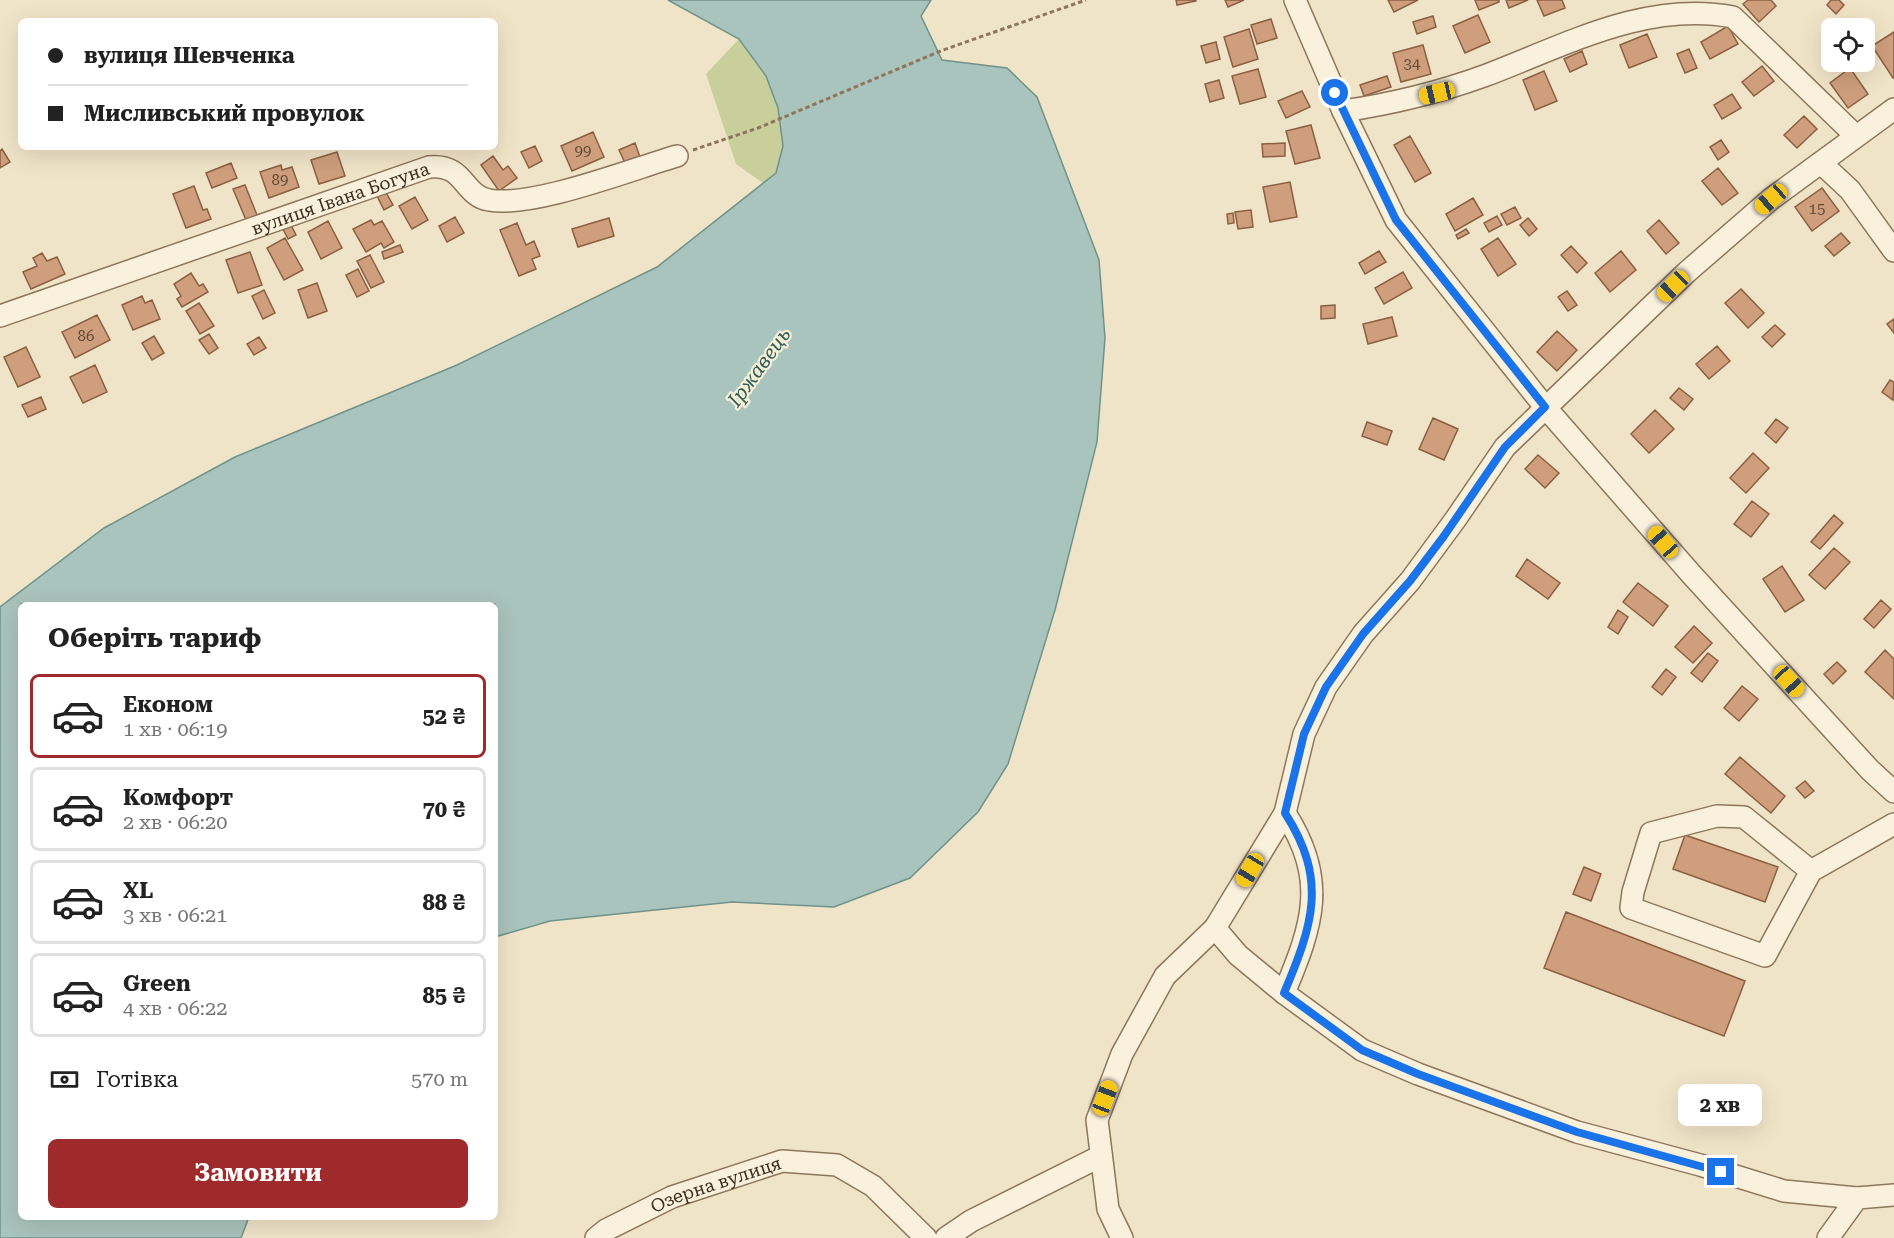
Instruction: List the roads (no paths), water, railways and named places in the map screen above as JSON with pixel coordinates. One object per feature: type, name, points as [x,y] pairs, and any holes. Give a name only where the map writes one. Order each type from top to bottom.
[{"type":"street","points":[[1295,0],[1343,111],[1396,220],[1545,407],[1692,575],[1870,770],[1894,792]]},
{"type":"street","points":[[1343,111],[1437,93],[1487,75],[1617,12],[1687,6],[1717,10],[1733,17],[1856,136]]},
{"type":"street","points":[[1122,1238],[1108,1209],[1097,1120],[1122,1054],[1165,976],[1215,928],[1285,813],[1304,734],[1326,687],[1363,634],[1410,581],[1505,447],[1687,272],[1771,199],[1894,109]]},
{"type":"street","name":"вулиця Івана Богуна","points":[[0,316],[429,167],[441,165],[453,169],[486,200],[500,202],[537,198],[677,156]]},
{"type":"street","points":[[1821,163],[1850,190],[1894,251]]},
{"type":"street","points":[[1284,993],[1305,943],[1314,893],[1302,839],[1285,813]]},
{"type":"street","points":[[1811,872],[1744,817],[1717,816],[1651,833],[1633,892],[1631,908],[1766,956],[1811,872],[1894,824]]},
{"type":"street","points":[[1215,928],[1238,955],[1284,993],[1362,1050],[1418,1074],[1577,1132],[1700,1165],[1784,1191],[1857,1198],[1894,1195]]},
{"type":"street","points":[[946,1238],[971,1221],[1101,1156]]},
{"type":"street","name":"Озерна вулиця","points":[[596,1238],[606,1230],[672,1197],[782,1161],[837,1165],[873,1186],[926,1238]]},
{"type":"street","points":[[1828,1238],[1857,1198]]},
{"type":"water","name":"Іржавець","points":[[668,0],[931,0],[921,16],[942,60],[1007,68],[1037,97],[1099,260],[1105,338],[1097,442],[1055,610],[1008,764],[978,812],[910,878],[834,907],[732,902],[550,921],[498,936],[498,602],[18,602],[18,1220],[248,1220],[241,1238],[0,1238],[0,607],[104,528],[235,457],[457,365],[657,267],[776,173],[783,146],[778,108],[766,76],[739,39]]}]
